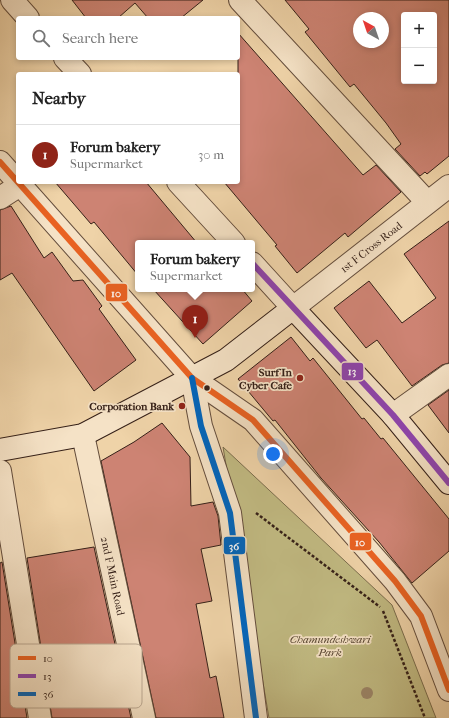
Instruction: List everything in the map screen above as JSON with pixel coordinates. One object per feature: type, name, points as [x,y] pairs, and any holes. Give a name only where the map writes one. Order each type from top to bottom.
[{"type":"street","points":[[12,0],[26,16]]},
{"type":"street","points":[[240,0],[427,202]]},
{"type":"street","points":[[67,60],[78,72]]},
{"type":"street","points":[[0,162],[16,180]]},
{"type":"street","points":[[180,184],[231,240]]},
{"type":"street","points":[[0,198],[20,185],[192,378],[253,420],[396,581],[421,616],[449,690]]},
{"type":"street","name":"1st F Cross Road","points":[[0,450],[83,435],[226,360],[449,186]]},
{"type":"street","points":[[255,266],[393,415],[449,483]]},
{"type":"street","points":[[393,415],[449,375]]},
{"type":"street","points":[[192,378],[202,426],[230,513],[256,718]]},
{"type":"street","name":"2nd F Main Road","points":[[83,435],[128,644]]},
{"type":"street","points":[[0,471],[28,644]]},
{"type":"street","points":[[38,708],[40,718]]},
{"type":"street","name":"2nd F Main Road","points":[[142,708],[144,718]]},
{"type":"path","points":[[251,509],[382,608],[425,718]]},
{"type":"green space","name":"Chamundeshwari Park","points":[[223,447],[392,605],[436,718],[269,718]]},
{"type":"building","points":[[72,0],[203,0],[183,16],[146,16],[135,3],[120,16],[84,16]]},
{"type":"building","points":[[285,0],[449,0],[449,156],[427,174],[425,172],[420,176],[395,149],[401,144],[386,123],[354,84],[350,87],[305,32],[309,29]]},
{"type":"building","points":[[240,35],[363,175],[376,165],[401,192],[348,237],[345,233],[297,273],[275,246],[277,245],[226,184],[240,184],[240,72],[238,72],[238,60],[240,60]]},
{"type":"building","points":[[57,184],[148,184],[194,240],[135,240],[135,271],[94,222],[91,224]]},
{"type":"building","points":[[11,206],[44,258],[52,252],[73,281],[83,280],[102,306],[99,309],[136,360],[94,391],[12,273],[0,280],[0,210]]},
{"type":"building","points":[[449,221],[449,363],[442,365],[412,386],[377,340],[366,348],[334,308],[369,281],[402,323],[436,298],[404,254]]},
{"type":"building","points":[[156,292],[244,292],[252,301],[203,344]]},
{"type":"building","points":[[291,337],[310,361],[313,358],[362,419],[364,418],[381,439],[383,438],[449,519],[449,551],[412,583],[379,542],[321,478],[275,420],[273,421],[238,379]]},
{"type":"building","points":[[449,390],[449,433],[428,405]]},
{"type":"building","points":[[162,423],[190,457],[191,506],[213,502],[218,516],[221,545],[201,549],[212,601],[196,604],[210,678],[216,676],[224,718],[156,718],[142,653],[142,644],[140,644],[101,461],[134,442]]},
{"type":"building","points":[[94,547],[115,644],[40,644],[27,558]]},
{"type":"building","points":[[2,562],[15,644],[10,644],[10,708],[25,708],[27,718],[0,718],[0,563]]},
{"type":"building","points":[[50,708],[129,708],[131,718],[52,718]]},
{"type":"transit line","name":"10","points":[[0,162],[16,180]]},
{"type":"transit line","name":"10","points":[[20,184],[192,378],[253,420],[395,581],[421,616],[449,690]]},
{"type":"transit line","name":"13","points":[[255,266],[393,415],[449,483]]},
{"type":"transit line","name":"36","points":[[192,378],[201,426],[230,513],[256,718]]},
{"type":"place","name":"Forum bakery","points":[[195,338]]},
{"type":"place","name":"Surf In Cyber Cafe","points":[[300,378]]},
{"type":"place","name":"Corporation Bank","points":[[182,406]]}]
